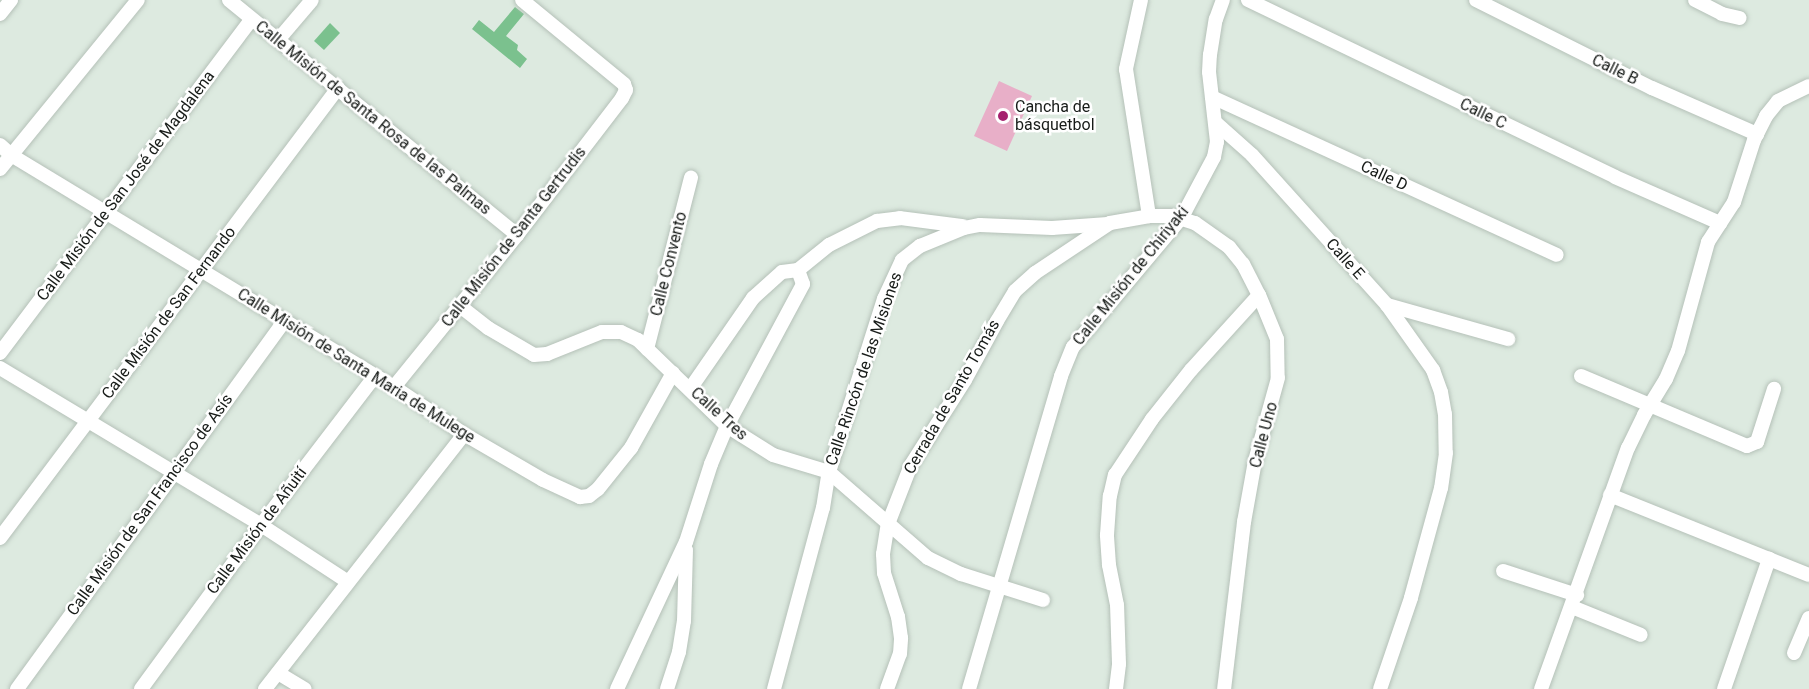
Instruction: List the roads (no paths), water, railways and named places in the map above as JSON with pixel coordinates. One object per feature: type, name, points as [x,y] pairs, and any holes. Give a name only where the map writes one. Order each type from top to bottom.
[{"type":"street","points":[[0,14],[11,0]]},
{"type":"street","points":[[0,169],[138,0]]},
{"type":"street","name":"Calle Misión de Santa Rosa de las Palmas","points":[[229,0],[517,235]]},
{"type":"street","points":[[278,40],[312,0]]},
{"type":"street","name":"Calle Misión de Santa Gertrudis","points":[[394,387],[517,235],[626,90],[624,84],[522,0]]},
{"type":"street","points":[[1141,0],[1126,69],[1149,216]]},
{"type":"street","name":"Calle Misión de Chiriyaki","points":[[969,689],[1061,376],[1073,347],[1182,217],[1214,157],[1216,123],[1210,55],[1216,19],[1223,0]]},
{"type":"street","name":"Calle C","points":[[1248,0],[1615,177],[1720,223]]},
{"type":"street","name":"Calle B","points":[[1476,0],[1652,88],[1757,134]]},
{"type":"street","points":[[1695,0],[1722,14],[1740,18]]},
{"type":"street","name":"Calle Misión de San José de Magdalena","points":[[0,353],[252,19]]},
{"type":"street","points":[[1541,689],[1575,601],[1628,448],[1666,379],[1678,351],[1705,251],[1734,202],[1757,134],[1778,101],[1809,86]]},
{"type":"street","name":"Calle Misión de San Fernando","points":[[0,538],[338,88]]},
{"type":"street","name":"Calle D","points":[[1212,97],[1557,255]]},
{"type":"street","name":"Calle E","points":[[1216,123],[1252,154],[1387,305],[1433,370],[1445,414],[1446,453],[1442,488],[1380,689]]},
{"type":"street","name":"Calle Misión de Santa Maria de Mulege","points":[[0,145],[11,155],[394,387],[464,434],[543,480],[580,497],[590,496],[630,448],[673,373]]},
{"type":"street","name":"Calle Convento","points":[[647,349],[691,178]]},
{"type":"street","name":"Cerrada de Santo Tomás","points":[[887,689],[900,654],[901,638],[898,617],[884,573],[883,554],[888,524],[911,465],[965,380],[1016,291],[1035,273],[1110,224],[1149,216],[1182,217]]},
{"type":"street","name":"Calle Uno","points":[[1182,217],[1229,247],[1242,264],[1259,295],[1277,339],[1278,378],[1255,461],[1244,522],[1224,689]]},
{"type":"street","points":[[690,389],[753,298],[782,272],[798,270],[829,245],[877,221],[900,218],[969,227]]},
{"type":"street","name":"Calle Rincón de las Misiones","points":[[774,689],[823,508],[829,472],[884,299],[896,269],[908,254],[920,246],[969,227],[1052,228],[1110,224]]},
{"type":"street","points":[[617,689],[686,542],[711,464],[727,426],[803,284],[798,270]]},
{"type":"street","points":[[1116,689],[1119,664],[1117,605],[1109,565],[1107,535],[1110,496],[1115,475],[1152,419],[1191,370],[1259,295]]},
{"type":"street","points":[[1387,305],[1508,339]]},
{"type":"street","name":"Calle Tres","points":[[460,306],[488,328],[534,355],[547,354],[602,332],[621,332],[638,340],[727,426],[773,455],[829,472],[928,558],[943,567],[1043,600]]},
{"type":"street","name":"Calle Misión de San Francisco de Asís","points":[[17,689],[284,321]]},
{"type":"street","points":[[0,368],[261,525],[348,582]]},
{"type":"street","name":"Calle Misión de Añuití","points":[[141,689],[261,525],[375,376]]},
{"type":"street","points":[[1581,376],[1752,446],[1756,442],[1774,389]]},
{"type":"street","points":[[265,689],[464,434]]},
{"type":"street","points":[[1610,495],[1809,575]]},
{"type":"street","points":[[667,689],[679,652],[684,621],[686,542]]},
{"type":"street","points":[[1724,689],[1769,559]]},
{"type":"street","points":[[1503,571],[1575,601],[1641,635]]},
{"type":"street","points":[[1794,653],[1809,618]]},
{"type":"street","points":[[278,673],[305,689]]},
{"type":"place","name":"Cancha de básquetbol","points":[[1003,116]]}]
